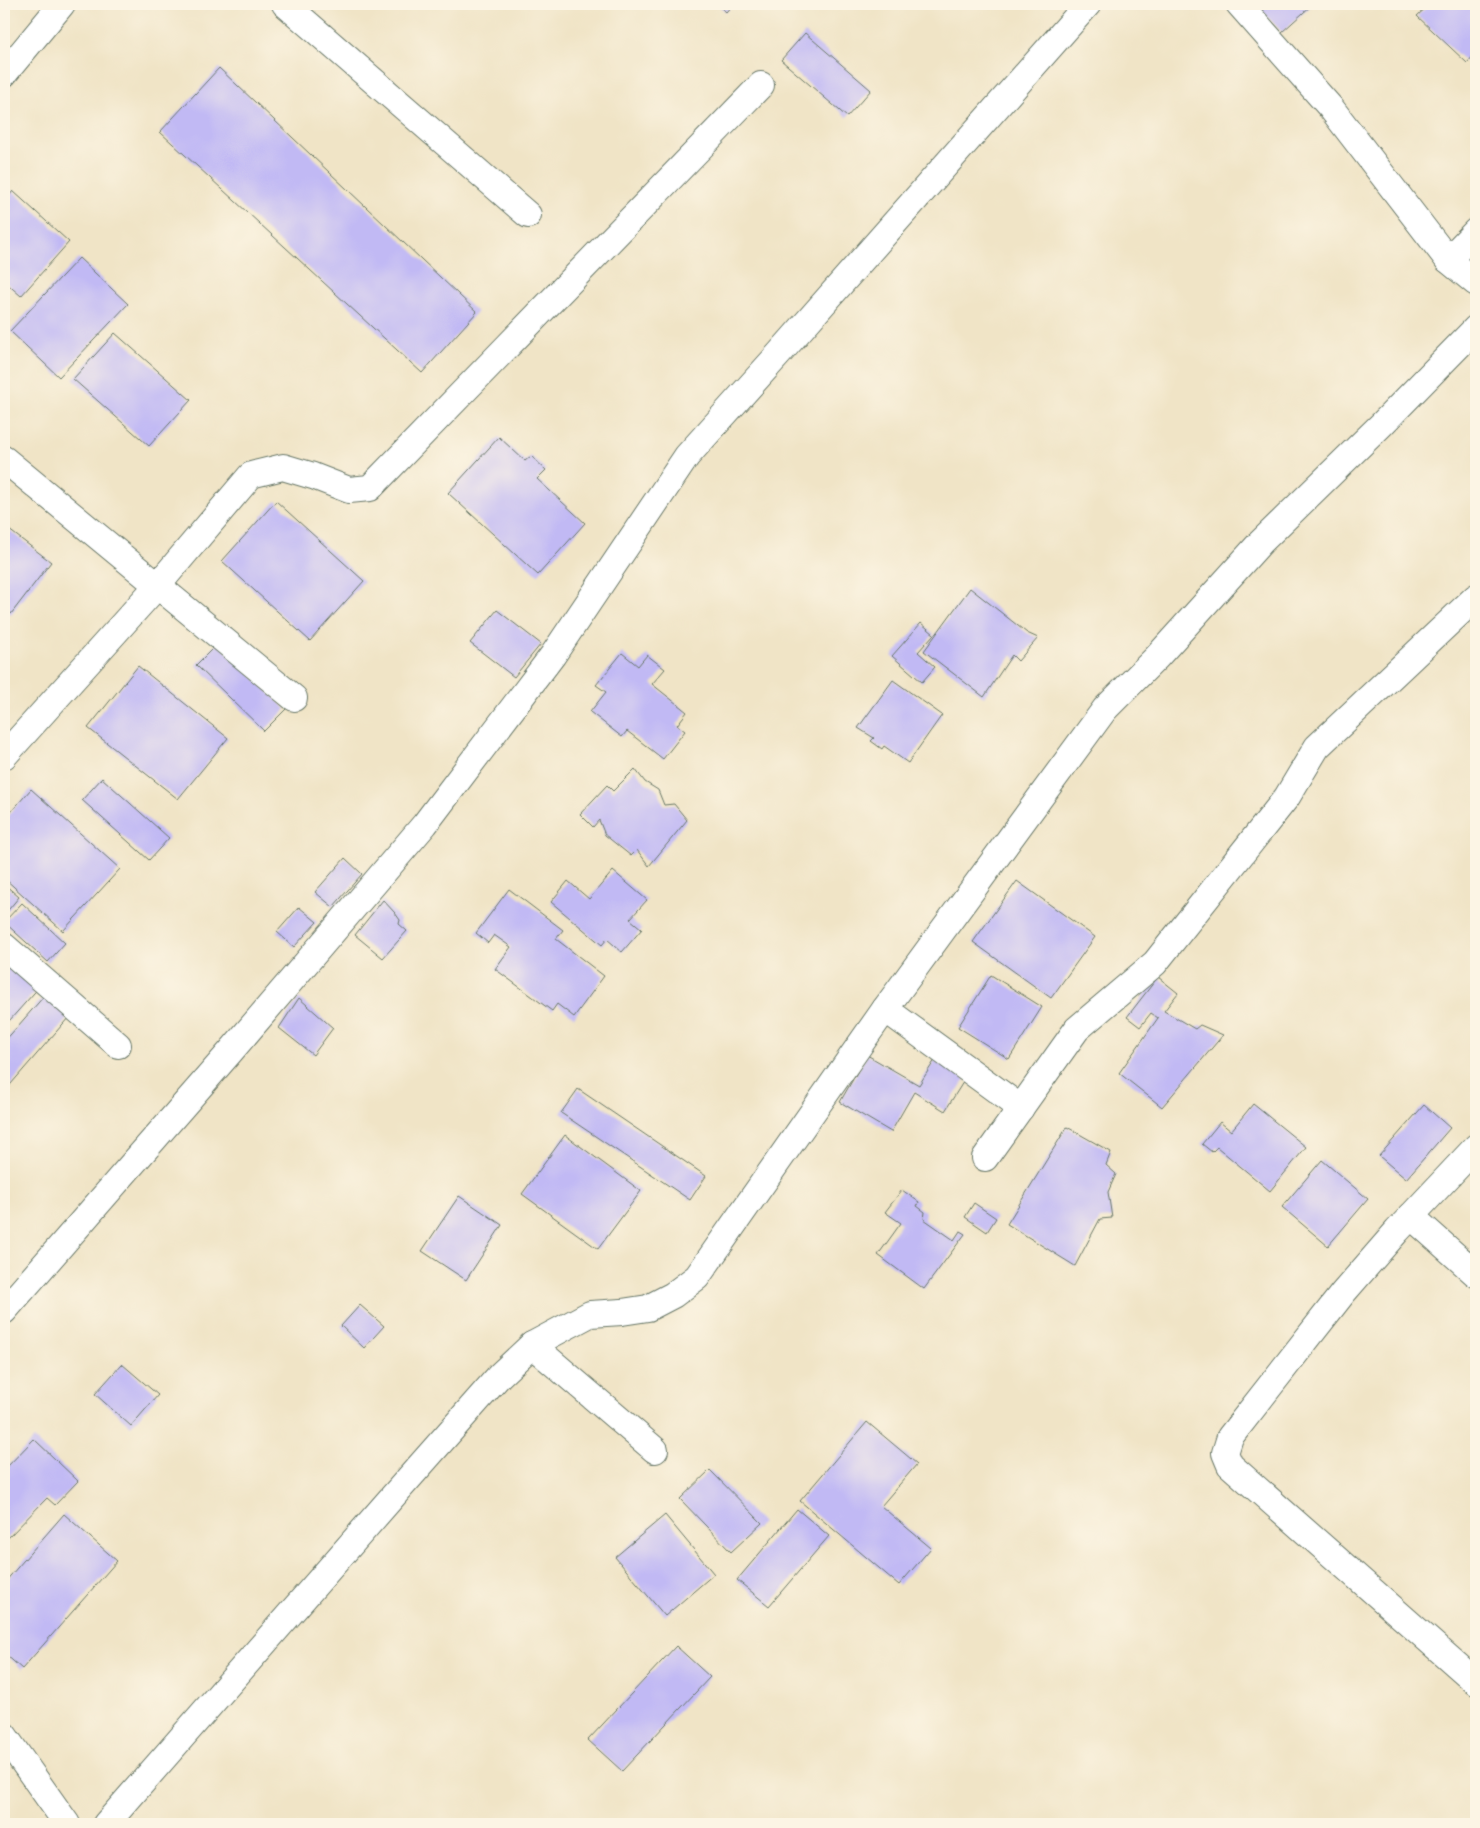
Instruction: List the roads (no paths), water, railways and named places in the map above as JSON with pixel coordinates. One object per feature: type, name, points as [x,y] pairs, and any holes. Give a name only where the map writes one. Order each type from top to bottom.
[{"type":"street","points":[[4,74],[62,4]]},
{"type":"street","points":[[285,4],[528,215]]},
{"type":"street","points":[[4,1311],[231,1051],[425,824],[553,655],[687,456],[1088,4]]},
{"type":"street","points":[[1239,4],[1332,108],[1448,260],[1476,283]]},
{"type":"street","points":[[4,756],[157,586],[251,475],[283,467],[349,490],[370,488],[761,85]]},
{"type":"street","points":[[1448,260],[1476,231]]},
{"type":"street","points":[[106,1824],[387,1502],[500,1375],[532,1345],[590,1314],[648,1308],[673,1295],[697,1277],[885,1009],[1105,709],[1157,657],[1261,542],[1381,425],[1476,328]]},
{"type":"street","points":[[4,459],[294,698]]},
{"type":"street","points":[[985,1158],[1077,1029],[1155,963],[1287,797],[1318,747],[1476,597]]},
{"type":"street","points":[[4,946],[118,1045]]},
{"type":"street","points":[[885,1009],[1021,1108]]},
{"type":"street","points":[[1476,1147],[1411,1216],[1343,1293],[1230,1437],[1225,1453],[1230,1465],[1476,1682]]},
{"type":"street","points":[[1411,1216],[1476,1274]]},
{"type":"street","points":[[532,1345],[655,1450]]},
{"type":"street","points":[[4,1735],[67,1824]]}]
